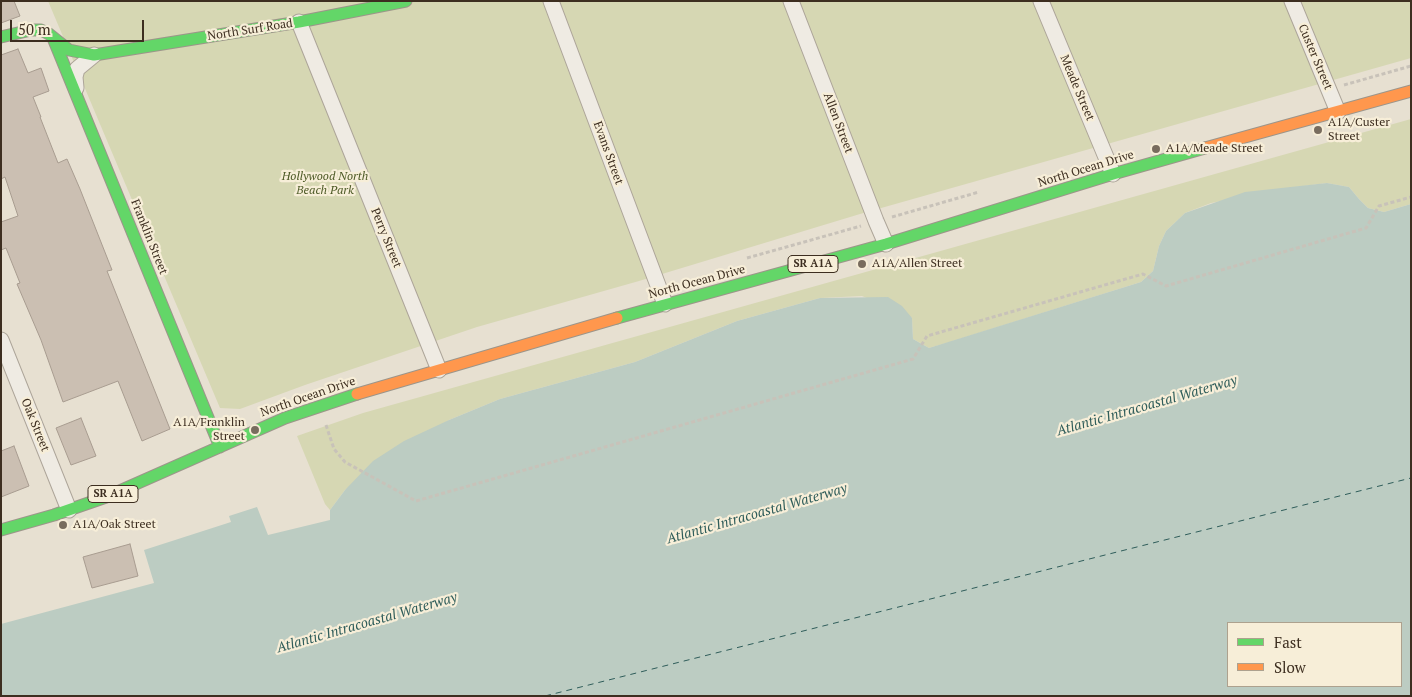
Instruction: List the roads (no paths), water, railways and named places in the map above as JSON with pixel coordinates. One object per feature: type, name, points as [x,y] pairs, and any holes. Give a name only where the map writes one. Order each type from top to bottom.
[{"type":"main road","name":"North Surf Road","points":[[1,37],[37,30],[46,31],[69,50],[94,55],[300,22],[406,1]]},
{"type":"main road","name":"Franklin Street","points":[[53,38],[220,447]]},
{"type":"main road","name":"North Ocean Drive","points":[[1,530],[69,510],[126,489],[285,418],[439,370],[665,304],[886,244],[1113,174],[1411,91]]},
{"type":"street","name":"Evans Street","points":[[551,1],[665,304]]},
{"type":"street","name":"Allen Street","points":[[791,1],[886,244]]},
{"type":"street","name":"Meade Street","points":[[1041,1],[1113,174]]},
{"type":"street","name":"Custer Street","points":[[1292,1],[1338,112]]},
{"type":"street","name":"Perry Street","points":[[300,22],[439,370]]},
{"type":"street","points":[[78,100],[75,83],[76,73],[84,62],[94,55]]},
{"type":"street","name":"Oak Street","points":[[1,340],[69,510]]},
{"type":"water","name":"Atlantic Intracoastal Waterway","points":[[1327,183],[1349,187],[1368,208],[1384,212],[1411,204],[1411,696],[1,696],[1,624],[154,583],[144,550],[231,522],[229,516],[257,507],[268,535],[330,520],[330,510],[345,490],[373,461],[404,441],[500,399],[635,362],[737,321],[820,298],[888,297],[902,306],[912,318],[913,339],[929,348],[1141,282],[1153,271],[1159,246],[1166,231],[1185,213],[1245,192]]},
{"type":"place","name":"A1A/Custer Street","points":[[1318,130]]},
{"type":"place","name":"A1A/Meade Street","points":[[1156,149]]},
{"type":"place","name":"A1A/Allen Street","points":[[862,264]]},
{"type":"place","name":"A1A/Franklin Street","points":[[255,430]]},
{"type":"place","name":"A1A/Oak Street","points":[[63,525]]},
{"type":"park label","name":"Hollywood North Beach Park","points":[[325,184]]}]
